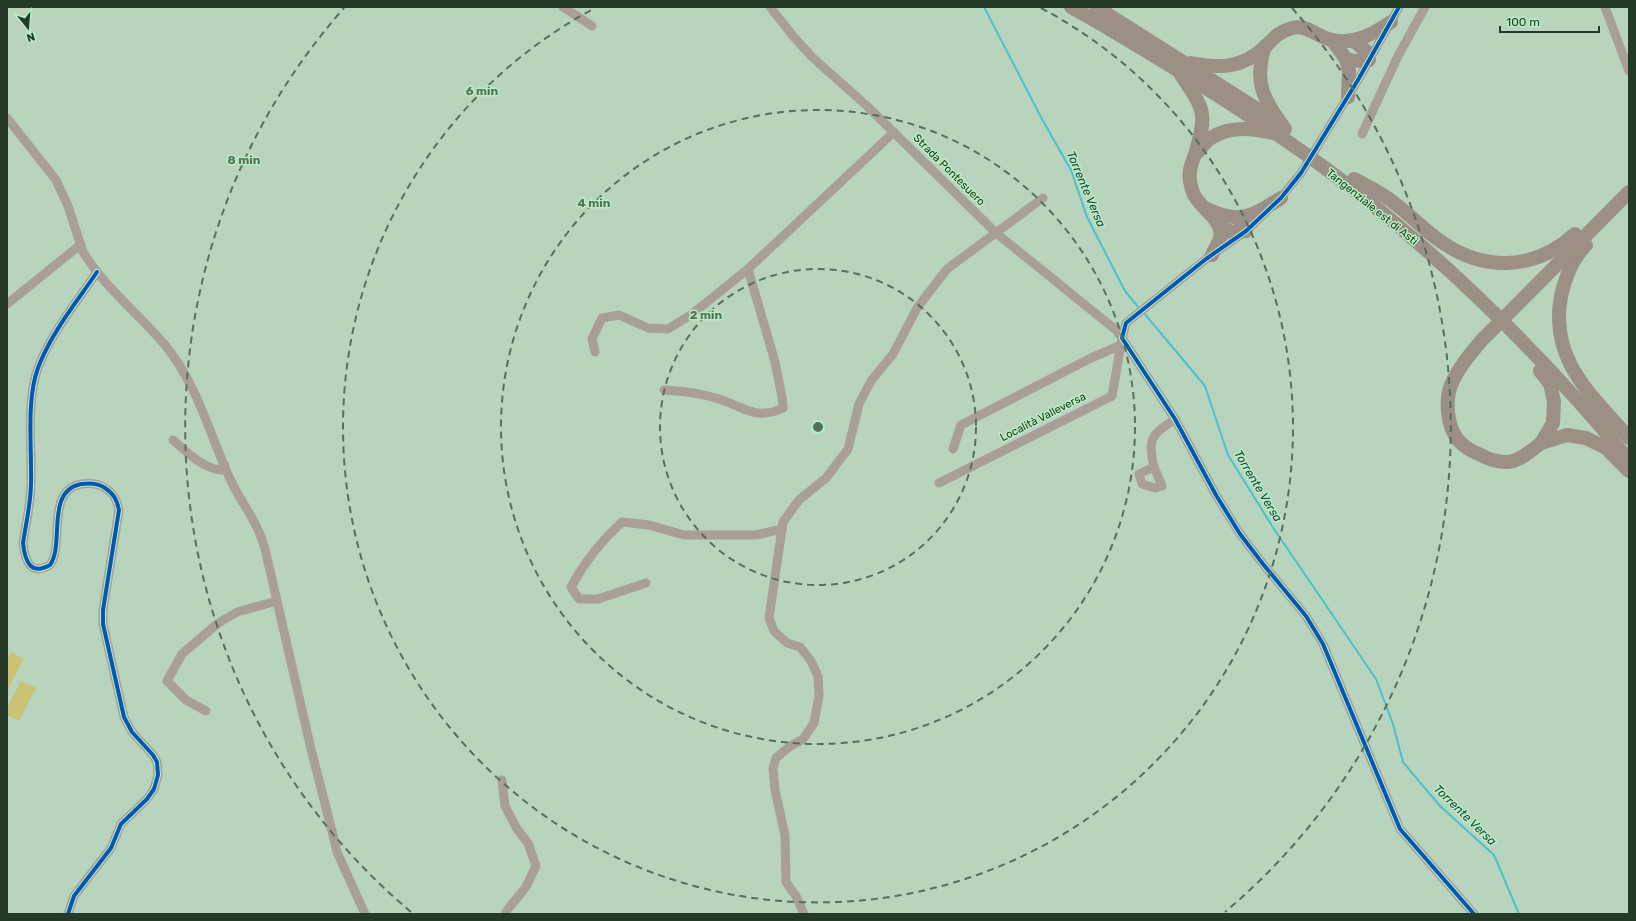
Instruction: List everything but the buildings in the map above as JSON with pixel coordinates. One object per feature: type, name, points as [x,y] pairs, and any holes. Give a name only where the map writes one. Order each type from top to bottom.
[{"type":"highway","name":"Tangenziale est di Asti","points":[[1071,7],[1256,107],[1282,132],[1428,253],[1491,310],[1590,414],[1629,460]]},
{"type":"highway","name":"Tangenziale est di Asti","points":[[1096,7],[1181,66]]},
{"type":"highway","points":[[1238,218],[1246,231],[1232,232],[1220,227],[1194,196],[1190,180],[1190,170],[1203,125],[1202,111],[1181,66],[1221,68],[1238,64],[1252,57],[1272,38],[1280,33],[1299,27],[1303,27],[1332,40],[1354,41],[1370,35],[1391,22]]},
{"type":"highway","points":[[1332,40],[1346,59],[1349,71],[1348,97]]},
{"type":"highway","points":[[1346,59],[1353,61],[1369,60],[1366,51],[1354,41]]},
{"type":"highway","points":[[1265,46],[1260,62],[1260,81],[1265,98],[1282,132]]},
{"type":"highway","points":[[1195,155],[1210,138],[1224,132],[1237,129],[1282,132]]},
{"type":"highway","name":"Tangenziale est di Asti","points":[[1282,132],[1354,180],[1436,246],[1496,303],[1596,407],[1629,446]]},
{"type":"highway","points":[[1354,180],[1386,197],[1437,239],[1459,253],[1482,261],[1506,264],[1527,261],[1544,255],[1565,243],[1608,206],[1628,193]]},
{"type":"highway","points":[[1491,310],[1506,334],[1534,362],[1550,384],[1554,400],[1553,423],[1541,443],[1526,455],[1507,462],[1488,459],[1472,451],[1458,440],[1450,422],[1447,406],[1451,385],[1464,362],[1482,340],[1520,302],[1590,229],[1628,193]]},
{"type":"highway","points":[[1628,193],[1616,213],[1578,254],[1563,286],[1558,319],[1560,337],[1566,357],[1577,376],[1629,438]]},
{"type":"highway","points":[[1203,207],[1222,216],[1238,218],[1257,213],[1281,198]]},
{"type":"highway","points":[[1212,255],[1220,240],[1220,227]]},
{"type":"highway","points":[[1541,443],[1567,435],[1586,438],[1606,448],[1629,471]]},
{"type":"street","points":[[563,7],[592,26]]},
{"type":"street","name":"Strada Pontesuero","points":[[770,7],[812,57],[867,106],[996,233],[1116,330],[1121,341],[1175,419],[1216,495],[1240,534],[1306,616],[1323,644],[1400,829],[1474,914]]},
{"type":"street","points":[[953,449],[961,425],[1121,341],[1126,322],[1212,255],[1246,231],[1281,198],[1301,173],[1348,97],[1399,7]]},
{"type":"street","points":[[1362,134],[1398,56],[1425,7]]},
{"type":"street","points":[[1605,7],[1629,71]]},
{"type":"street","points":[[7,118],[56,180],[68,206],[83,252],[97,272],[153,332],[181,366],[200,401],[236,491],[256,524],[261,536],[337,852],[365,914]]},
{"type":"street","points":[[595,352],[592,339],[602,318],[619,316],[648,328],[668,328],[692,314],[748,269],[894,132]]},
{"type":"street","points":[[804,914],[796,896],[786,882],[785,834],[775,790],[773,768],[776,758],[789,747],[803,739],[814,723],[819,696],[818,676],[811,661],[800,647],[788,642],[774,631],[769,618],[783,522],[799,500],[826,478],[848,449],[859,404],[871,381],[893,354],[918,308],[947,270],[1043,198]]},
{"type":"street","points":[[7,304],[80,245]]},
{"type":"street","points":[[664,390],[692,392],[720,399],[753,413],[772,413],[783,408],[776,362],[748,269]]},
{"type":"street","points":[[68,914],[74,896],[111,848],[121,824],[147,799],[154,789],[158,775],[157,762],[153,755],[132,732],[124,717],[103,624],[103,610],[119,510],[114,496],[103,486],[83,484],[74,487],[68,491],[59,507],[56,553],[50,565],[42,569],[36,569],[29,565],[24,553],[31,484],[31,420],[36,376],[47,349],[58,329],[97,272]]},
{"type":"street","name":"Località Valleversa","points":[[939,483],[1112,396],[1121,341]]},
{"type":"street","points":[[1154,466],[1150,448],[1156,433],[1175,419]]},
{"type":"street","points":[[172,440],[212,469],[221,470],[225,465]]},
{"type":"street","points":[[646,583],[598,599],[578,599],[570,587],[583,565],[602,541],[622,522],[649,525],[684,535],[756,535],[782,529]]},
{"type":"street","points":[[206,711],[186,700],[167,681],[182,654],[217,624],[237,612],[277,601]]},
{"type":"street","points":[[502,780],[505,806],[517,829],[528,843],[536,866],[526,887],[505,914]]},
{"type":"shaded area","points":[[11,652],[24,659],[8,689],[7,660]]},
{"type":"shaded area","points":[[21,681],[36,688],[19,721],[7,715],[7,708]]},
{"type":"waterway","name":"Torrente Versa","points":[[984,7],[1043,121],[1071,170],[1087,217],[1125,291],[1139,308]]},
{"type":"waterway","name":"Torrente Versa","points":[[1144,313],[1205,386],[1228,455],[1272,526],[1376,679],[1393,724],[1403,762],[1440,806],[1494,855],[1519,914]]},
{"type":"cycle path","points":[[1399,7],[1358,80],[1301,173],[1281,198],[1246,231],[1206,259],[1126,323],[1122,338],[1175,419],[1216,495],[1240,534],[1306,616],[1323,644],[1400,829],[1474,914]]},
{"type":"cycle path","points":[[68,914],[74,896],[111,848],[121,824],[147,799],[154,789],[158,775],[157,762],[153,755],[132,732],[124,717],[103,624],[103,610],[119,510],[115,498],[105,488],[96,484],[81,484],[70,489],[63,497],[59,507],[56,544],[54,556],[50,565],[38,569],[33,568],[27,561],[23,543],[31,490],[30,425],[34,381],[43,355],[57,330],[97,272]]}]
